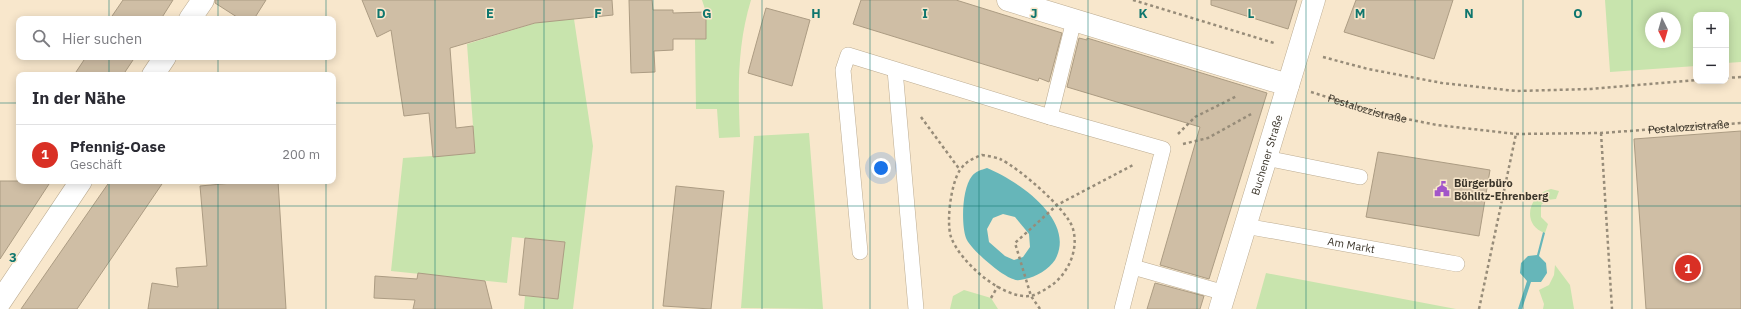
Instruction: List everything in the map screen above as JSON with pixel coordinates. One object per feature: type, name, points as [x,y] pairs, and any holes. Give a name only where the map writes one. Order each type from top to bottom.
[{"type":"street","points":[[192,16],[203,0]]},
{"type":"street","points":[[1011,0],[1288,85]]},
{"type":"street","name":"Buchener Straße","points":[[1222,301],[1314,0]]},
{"type":"street","points":[[155,72],[163,60]]},
{"type":"street","points":[[0,302],[79,184]]},
{"type":"lane","points":[[1050,117],[1074,20]]},
{"type":"lane","points":[[860,252],[843,70],[848,55],[1050,117],[1163,148],[1122,309]]},
{"type":"lane","points":[[895,70],[916,309]]},
{"type":"lane","points":[[1266,158],[1360,176]]},
{"type":"lane","name":"Am Markt","points":[[1245,226],[1457,264]]},
{"type":"lane","points":[[1133,267],[1222,301]]},
{"type":"path","points":[[1133,0],[1299,50],[1375,70],[1442,83],[1516,91],[1591,89],[1693,80]]},
{"type":"path","points":[[1729,78],[1741,77]]},
{"type":"path","name":"Pestalozzistraße","points":[[1288,85],[1381,114],[1437,125],[1516,134],[1601,134],[1741,123]]},
{"type":"path","points":[[1163,148],[1195,117],[1239,94]]},
{"type":"path","points":[[1040,309],[1031,296],[1015,243],[1057,205],[1163,148],[1208,138],[1255,112]]},
{"type":"path","points":[[919,114],[960,170]]},
{"type":"path","points":[[1479,309],[1516,134]]},
{"type":"path","points":[[1601,134],[1612,309]]},
{"type":"path","points":[[982,155],[999,158],[1019,170],[1057,205],[1065,214],[1073,229],[1074,244],[1070,263],[1062,278],[1046,289],[1031,296],[1016,295],[979,274],[964,260],[951,237],[949,215],[951,200],[960,170],[969,160],[982,155]]},
{"type":"path","points":[[991,298],[998,286]]},
{"type":"green space","points":[[702,0],[751,0],[746,17],[741,51],[739,85],[740,137],[719,138],[717,109],[696,109],[695,39],[706,38],[706,12]]},
{"type":"green space","points":[[1605,0],[1741,0],[1741,62],[1729,63],[1729,12],[1693,12],[1693,66],[1610,72]]},
{"type":"green space","points":[[574,19],[593,146],[573,309],[524,309],[525,296],[558,299],[564,242],[512,237],[507,283],[391,271],[403,158],[475,153],[467,44],[542,21]]},
{"type":"green space","points":[[809,133],[823,309],[741,308],[754,136]]},
{"type":"green space","points":[[1551,189],[1559,191],[1556,199],[1547,200],[1541,205],[1541,217],[1548,224],[1545,233],[1537,229],[1533,223],[1530,217],[1530,210],[1537,197],[1543,192]]},
{"type":"green space","points":[[1555,265],[1570,285],[1574,309],[1543,309],[1544,304],[1539,290],[1549,285],[1554,275]]},
{"type":"green space","points":[[1266,273],[1456,309],[1256,309]]},
{"type":"green space","points":[[964,290],[991,298],[998,309],[950,309],[953,296]]},
{"type":"water","points":[[987,168],[1014,182],[1028,192],[1041,204],[1051,217],[1058,231],[1060,245],[1055,260],[1046,269],[1029,278],[1014,280],[1008,277],[994,268],[973,249],[966,238],[963,224],[963,206],[966,189],[974,174]],"holes":[[[1003,214],[1015,217],[1029,234],[1030,247],[1023,257],[1014,260],[1005,256],[989,242],[987,229],[993,218]]]},
{"type":"water","points":[[1543,232],[1545,233],[1539,256],[1546,263],[1547,273],[1541,282],[1531,282],[1522,309],[1518,309],[1527,281],[1520,273],[1521,263],[1528,256],[1537,255]]},
{"type":"building","points":[[123,0],[173,0],[163,16],[112,16]]},
{"type":"building","points":[[215,0],[266,0],[256,16],[235,16],[215,3]]},
{"type":"building","points":[[362,0],[612,0],[613,15],[535,23],[450,48],[456,128],[473,126],[475,153],[433,157],[429,113],[404,116],[391,30],[377,37]]},
{"type":"building","points":[[629,0],[652,0],[653,10],[673,10],[673,13],[706,12],[706,39],[673,39],[673,50],[654,51],[655,72],[631,73]]},
{"type":"building","points":[[861,0],[956,0],[1062,33],[1049,82],[1039,78],[1038,81],[853,24]]},
{"type":"building","points":[[1211,0],[1297,0],[1288,29],[1211,5]]},
{"type":"building","points":[[1356,0],[1453,0],[1434,59],[1344,32]]},
{"type":"building","points":[[766,8],[810,20],[792,86],[748,73]]},
{"type":"building","points":[[1079,38],[1087,40],[1087,38],[1267,93],[1209,279],[1160,265],[1200,127],[1067,87]]},
{"type":"building","points":[[84,60],[133,60],[125,72],[76,72]]},
{"type":"building","points":[[1741,131],[1741,309],[1646,309],[1634,139]]},
{"type":"building","points":[[1378,152],[1490,170],[1479,236],[1366,217]]},
{"type":"building","points":[[0,181],[16,181],[16,184],[49,184],[0,259]]},
{"type":"building","points":[[108,184],[162,184],[77,309],[21,309]]},
{"type":"building","points":[[222,184],[278,184],[286,309],[148,309],[152,283],[178,287],[176,268],[207,266],[200,186]]},
{"type":"building","points":[[676,186],[724,191],[711,309],[663,306]]},
{"type":"building","points":[[525,238],[565,242],[558,299],[519,295]]},
{"type":"building","points":[[418,273],[485,281],[492,309],[413,309],[415,300],[374,298],[375,276],[417,279]]},
{"type":"building","points":[[1155,283],[1204,296],[1200,309],[1147,309]]},
{"type":"place","name":"Bürgerbüro Böhlitz-Ehrenberg","points":[[1442,189]]},
{"type":"place","name":"Pfennig-Oase","points":[[1688,268]]}]
